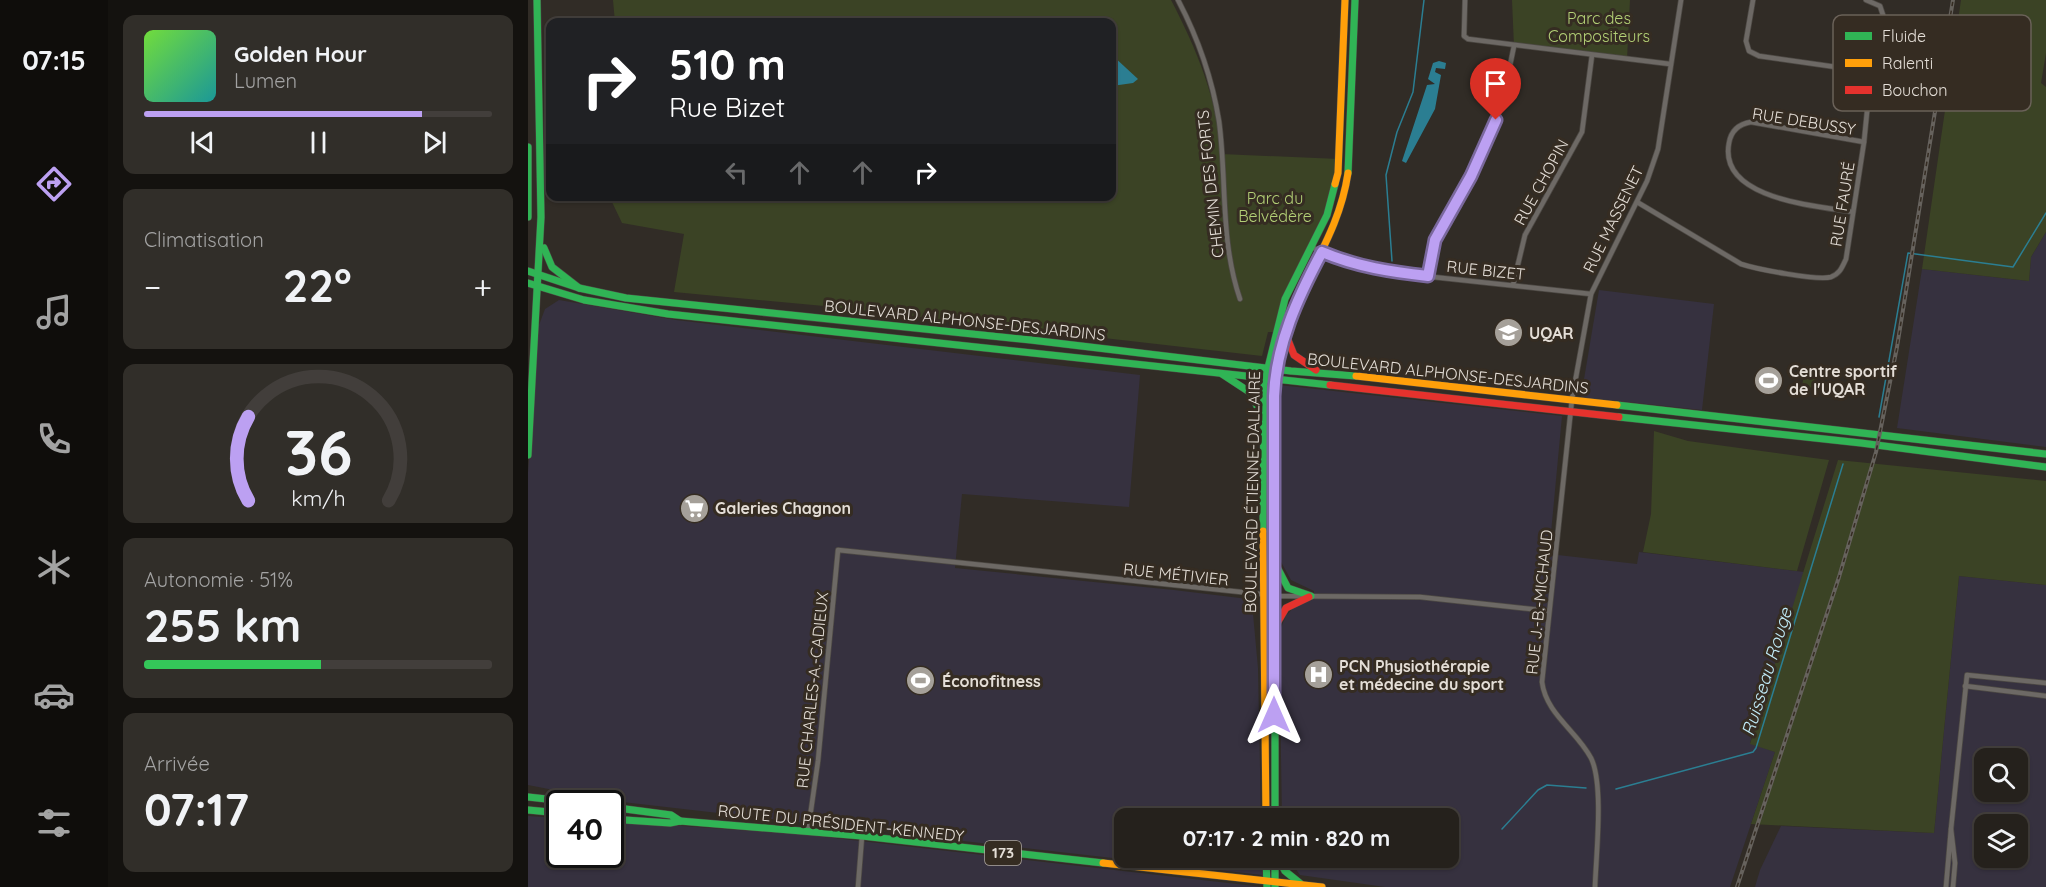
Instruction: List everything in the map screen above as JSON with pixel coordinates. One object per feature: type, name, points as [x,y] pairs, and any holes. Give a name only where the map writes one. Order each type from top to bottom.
[{"type":"main road","points":[[528,455],[540,274],[537,0]]},
{"type":"main road","name":"BOULEVARD ÉTIENNE-DALLAIRE","points":[[1266,808],[1262,594],[1265,377],[1284,299],[1331,204],[1339,163],[1345,0]]},
{"type":"main road","name":"BOULEVARD ÉTIENNE-DALLAIRE","points":[[1275,808],[1275,379],[1286,333],[1303,289],[1340,212],[1349,171],[1355,0]]},
{"type":"main road","points":[[528,147],[528,217]]},
{"type":"main road","points":[[541,217],[548,262],[579,288]]},
{"type":"main road","name":"BOULEVARD ALPHONSE-DESJARDINS","points":[[528,271],[579,288],[635,299],[1572,399],[2046,453]]},
{"type":"main road","name":"BOULEVARD ALPHONSE-DESJARDINS","points":[[528,283],[584,300],[668,314],[1861,443],[2046,468]]},
{"type":"main road","points":[[1286,333],[1290,350],[1298,360],[1322,373]]},
{"type":"main road","points":[[1218,372],[1251,393],[1264,422]]},
{"type":"main road","points":[[1274,555],[1285,584],[1294,591],[1311,597]]},
{"type":"main road","points":[[1274,630],[1286,608],[1311,597]]},
{"type":"main road","points":[[528,797],[546,799]]},
{"type":"main road","name":"ROUTE DU PRÉSIDENT-KENNEDY","points":[[624,809],[672,815],[680,821]]},
{"type":"main road","points":[[528,810],[546,812]]},
{"type":"main road","name":"ROUTE DU PRÉSIDENT-KENNEDY","points":[[624,820],[670,823],[680,821],[862,836],[1267,884],[1322,887]]},
{"type":"main road","points":[[1266,868],[1267,884]]},
{"type":"main road","points":[[1275,884],[1276,868]]},
{"type":"main road","points":[[1283,868],[1302,885]]},
{"type":"street","name":"CHEMIN DES FORTS","points":[[1178,0],[1191,25],[1208,72],[1219,122],[1226,237],[1232,277],[1240,299]]},
{"type":"street","points":[[1465,0],[1464,36],[1468,39],[1670,64]]},
{"type":"street","name":"RUE MASSENET","points":[[1570,412],[1591,294],[1612,246],[1637,202],[1658,149],[1681,0]]},
{"type":"street","points":[[1753,0],[1746,41],[1749,51],[1758,56],[1833,67]]},
{"type":"street","name":"RUE FAURÉ","points":[[1866,0],[1880,6],[1883,15]]},
{"type":"street","points":[[1428,276],[1435,240],[1490,137],[1502,104],[1514,46]]},
{"type":"street","name":"RUE CHOPIN","points":[[1513,285],[1525,235],[1582,132],[1592,55]]},
{"type":"street","name":"RUE FAURÉ","points":[[1637,202],[1741,264],[1760,270],[1830,278],[1841,270],[1846,259],[1868,111]]},
{"type":"street","name":"RUE DEBUSSY","points":[[1853,212],[1779,199],[1765,194],[1736,175],[1728,156],[1729,141],[1737,128],[1751,122],[1864,142]]},
{"type":"street","name":"RUE BIZET","points":[[1311,247],[1347,262],[1372,268],[1591,294]]},
{"type":"street","name":"RUE J.-B.-MICHAUD","points":[[1570,412],[1542,682],[1544,693],[1554,710],[1586,749],[1596,772],[1595,887]]},
{"type":"street","name":"RUE MÉTIVIER","points":[[838,550],[1274,596],[1420,597],[1549,611]]},
{"type":"street","name":"RUE CHARLES-A.-CADIEUX","points":[[808,831],[818,761],[838,550]]},
{"type":"street","points":[[1946,887],[1967,675],[2046,683]]},
{"type":"street","points":[[1965,686],[2046,696]]},
{"type":"street","points":[[1952,829],[1955,862],[1953,887]]},
{"type":"street","points":[[858,887],[862,836]]},
{"type":"shaded area","points":[[2046,232],[2046,447],[1897,428],[1922,269],[2029,281],[2031,257]]},
{"type":"shaded area","points":[[1599,290],[1714,304],[1702,410],[1581,397]]},
{"type":"shaded area","points":[[559,300],[676,320],[1140,375],[1129,507],[962,494],[955,568],[1248,599],[1252,603],[1258,668],[1261,808],[1114,808],[1114,858],[624,802],[624,790],[554,790],[528,785],[528,472],[539,325],[545,309]]},
{"type":"shaded area","points":[[1279,385],[1562,416],[1549,554],[1637,564],[1639,552],[1804,572],[1750,743],[1775,752],[1730,887],[1385,887],[1300,875],[1295,868],[1459,868],[1459,808],[1282,808],[1279,632],[1286,616],[1294,607],[1314,599],[1314,591],[1291,580],[1280,560]]},
{"type":"shaded area","points":[[1959,576],[2046,585],[2046,887],[1755,887],[1760,870],[1781,826],[1934,833]]},
{"type":"shaded area","points":[[528,816],[546,817],[546,868],[624,868],[624,822],[808,835],[1263,887],[528,887]]},
{"type":"shaded area","points":[[1201,868],[1262,868],[1262,875]]},
{"type":"green space","name":"Parc du Belvédère","points":[[613,0],[1171,0],[1204,75],[1215,113],[1221,154],[1339,159],[1331,204],[1295,277],[1275,332],[1268,332],[1262,356],[824,306],[674,292],[684,234],[622,223],[610,201],[1116,201],[1116,18],[615,18]]},
{"type":"green space","name":"Parc des Compositeurs","points":[[1512,0],[1630,0],[1627,59],[1514,46]]},
{"type":"green space","points":[[1961,0],[2046,0],[2046,53],[2041,83],[2046,87],[2046,232],[2031,257],[2029,281],[1922,269],[1945,111],[2031,111],[2031,15],[1959,15]]},
{"type":"green space","points":[[1805,366],[1818,367],[1816,388],[1802,387]]},
{"type":"green space","points":[[1654,431],[1688,441],[1829,460],[1797,571],[1643,552],[1651,514]]},
{"type":"green space","points":[[1838,460],[2046,481],[2046,585],[1959,576],[1934,833],[1751,824],[1775,752],[1750,744]]},
{"type":"water","points":[[1116,59],[1138,79],[1133,83],[1116,85]]},
{"type":"water","points":[[1439,61],[1446,63],[1445,69],[1436,68],[1435,72],[1441,75],[1435,109],[1406,163],[1402,161],[1427,85],[1435,84],[1428,79],[1433,63]]},
{"type":"waterway","points":[[1392,261],[1386,175],[1397,132],[1413,92],[1424,0]]},
{"type":"waterway","name":"Ruisseau Rouge","points":[[1879,417],[1908,253],[2013,267],[2046,213]]},
{"type":"waterway","name":"Ruisseau Rouge","points":[[1616,789],[1753,752],[1756,748],[1843,464]]},
{"type":"waterway","name":"Ruisseau Rouge","points":[[1502,829],[1538,790],[1547,785],[1586,788]]},
{"type":"railway","points":[[1951,15],[1953,0]]},
{"type":"railway","points":[[1737,887],[1839,577],[1876,452],[1897,347],[1935,111]]},
{"type":"traffic: fast","points":[[528,455],[541,217],[537,0]]},
{"type":"traffic: fast","points":[[1348,173],[1355,0]]},
{"type":"traffic: fast","points":[[528,147],[528,217]]},
{"type":"traffic: fast","points":[[1263,531],[1264,384],[1285,299],[1327,215],[1335,184]]},
{"type":"traffic: fast","points":[[544,248],[552,267],[579,288]]},
{"type":"traffic: fast","points":[[528,271],[579,288],[626,298],[1031,340],[1291,371],[1356,376]]},
{"type":"traffic: fast","points":[[528,283],[584,300],[668,314],[1330,385]]},
{"type":"traffic: fast","points":[[1222,374],[1251,393],[1262,417]]},
{"type":"traffic: fast","points":[[1617,405],[2046,454]]},
{"type":"traffic: fast","points":[[1275,417],[1275,808]]},
{"type":"traffic: fast","points":[[1619,417],[1861,443],[2046,467]]},
{"type":"traffic: fast","points":[[1277,567],[1288,588],[1311,596]]},
{"type":"traffic: fast","points":[[528,797],[546,799]]},
{"type":"traffic: fast","points":[[624,809],[671,815],[680,821]]},
{"type":"traffic: fast","points":[[528,810],[546,812]]},
{"type":"traffic: fast","points":[[624,820],[670,823],[680,821],[862,836],[1103,863]]},
{"type":"traffic: fast","points":[[1266,868],[1267,887]]},
{"type":"traffic: fast","points":[[1275,868],[1275,887]]},
{"type":"traffic: fast","points":[[1283,868],[1301,884]]},
{"type":"traffic: slow","points":[[1335,184],[1338,173],[1345,0]]},
{"type":"traffic: slow","points":[[1275,417],[1279,364],[1284,337],[1300,295],[1339,211],[1348,173]]},
{"type":"traffic: slow","points":[[1356,376],[1617,405]]},
{"type":"traffic: slow","points":[[1263,531],[1266,808]]},
{"type":"traffic: slow","points":[[1103,863],[1322,887]]},
{"type":"traffic: jam","points":[[1286,335],[1294,355],[1316,370]]},
{"type":"traffic: jam","points":[[1330,385],[1619,417]]},
{"type":"traffic: jam","points":[[1276,625],[1286,608],[1309,597]]},
{"type":"place","name":"UQAR","points":[[1508,333]]},
{"type":"place","name":"Centre sportif de l'UQAR","points":[[1768,380]]},
{"type":"place","name":"Galeries Chagnon","points":[[694,508]]},
{"type":"place","name":"PCN Physiothérapie et médecine du sport","points":[[1318,675]]},
{"type":"place","name":"Éconofitness","points":[[921,681]]},
{"type":"route","points":[[1274,715],[1274,396],[1279,360],[1292,315],[1322,252],[1347,262],[1372,268],[1428,276],[1435,240],[1444,219],[1471,176],[1496,120]]}]
